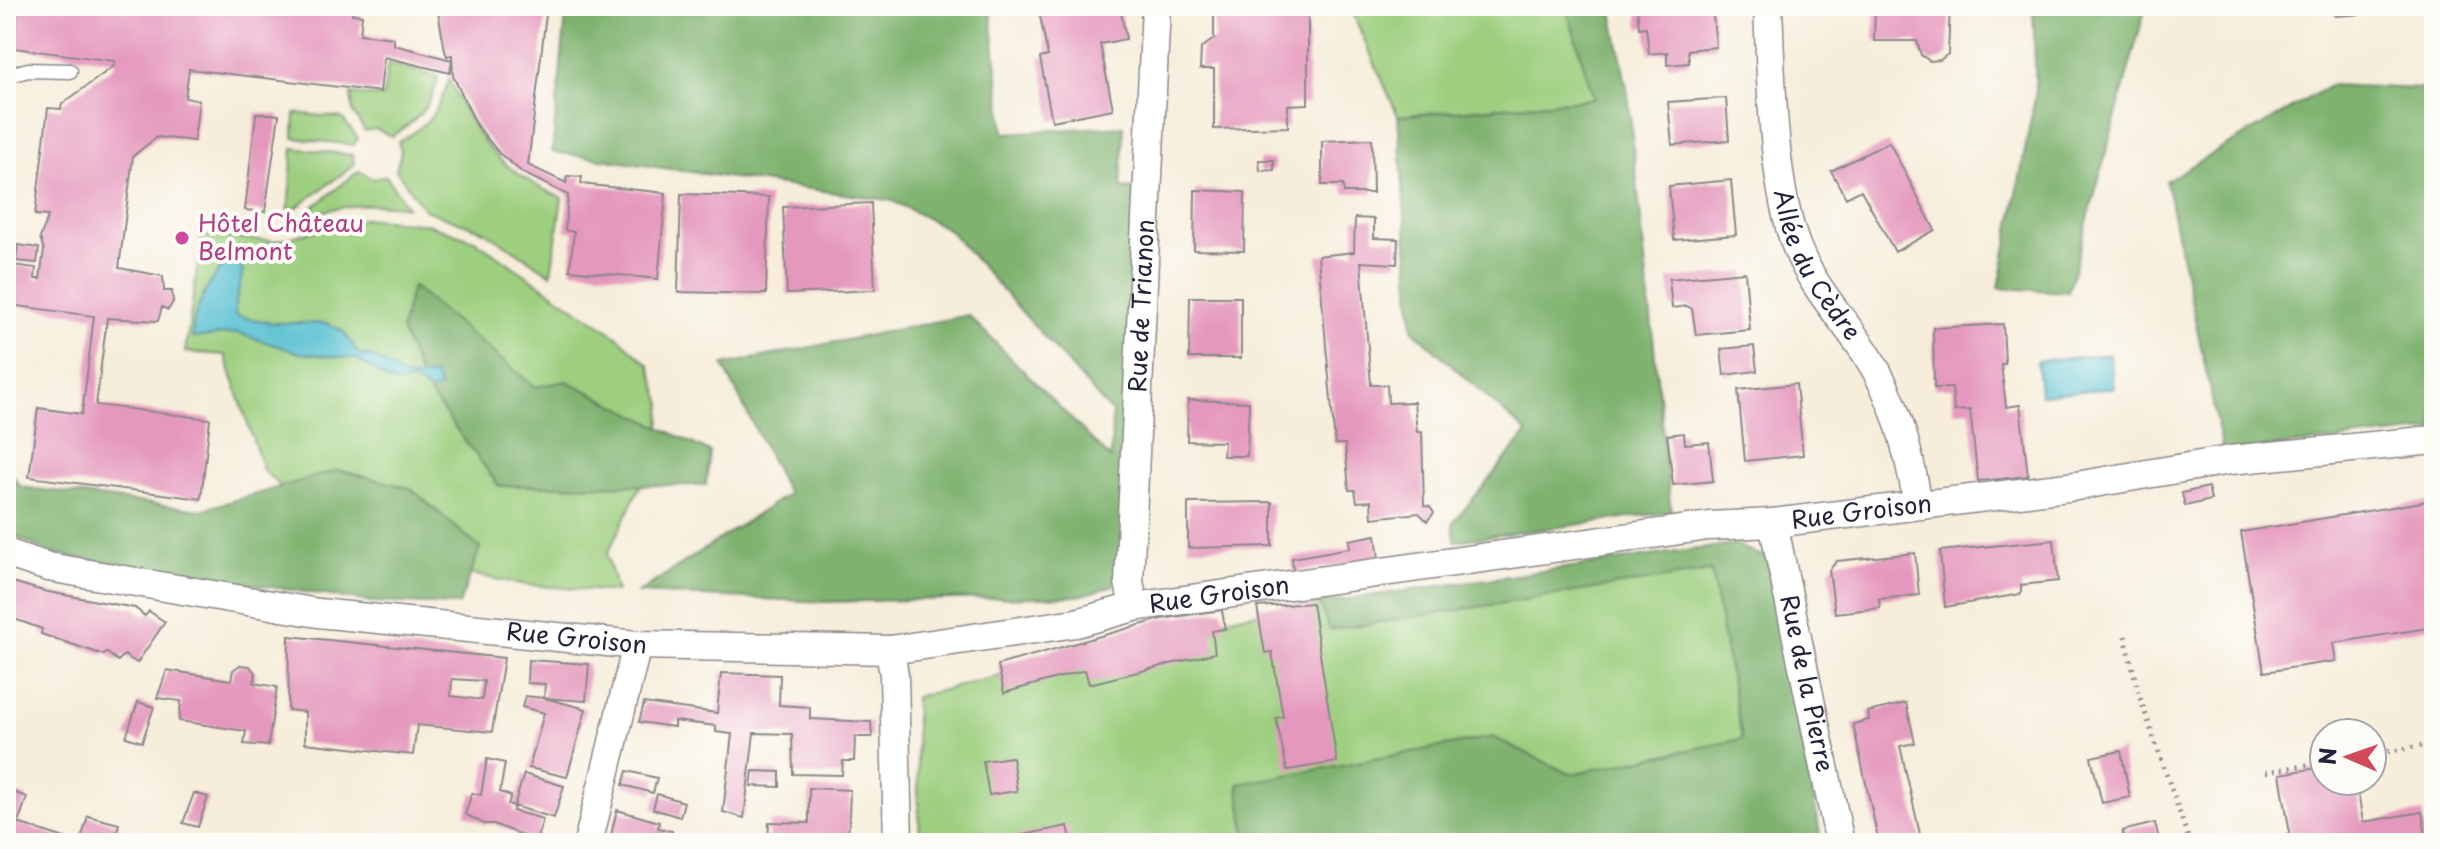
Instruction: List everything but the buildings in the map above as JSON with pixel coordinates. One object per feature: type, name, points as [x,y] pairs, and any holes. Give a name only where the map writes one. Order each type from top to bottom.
[{"type":"street","name":"Rue de Trianon","points":[[1134,607],[1129,582],[1156,6]]},
{"type":"street","name":"Allée du Cèdre","points":[[1771,8],[1781,192],[1790,231],[1808,270],[1883,384],[1905,442],[1918,504]]},
{"type":"street","name":"Rue Groison","points":[[6,553],[48,567],[318,613],[637,645],[890,650],[1076,623],[1134,607],[1709,526],[1773,523],[2076,486],[2230,460],[2434,440]]},
{"type":"street","name":"Rue de la Pierre","points":[[1773,523],[1840,843]]},
{"type":"street","points":[[588,843],[637,645]]},
{"type":"street","points":[[890,650],[898,843]]},
{"type":"lane","points":[[6,76],[28,70],[70,71]]},
{"type":"path","points":[[2125,636],[2139,695],[2190,843]]},
{"type":"path","points":[[2388,751],[2434,744]]},
{"type":"path","points":[[2266,772],[2308,765]]},
{"type":"green space","points":[[567,6],[990,6],[1004,133],[1124,126],[1121,188],[1138,189],[1127,551],[1113,586],[1079,596],[826,602],[638,593],[788,494],[723,365],[968,315],[1111,459],[1112,413],[948,229],[893,201],[552,152]]},
{"type":"green space","points":[[1317,6],[1566,6],[1595,99],[1398,116],[1350,7],[1317,9]]},
{"type":"green space","points":[[1566,6],[1611,6],[1628,95],[1671,512],[1455,541],[1453,523],[1527,433],[1413,330],[1398,116],[1594,99]]},
{"type":"green space","points":[[2033,6],[2146,6],[2068,292],[1999,288],[2036,92]]},
{"type":"green space","points":[[388,63],[438,77],[432,96],[422,112],[392,136],[375,129],[365,131],[353,113],[351,94],[383,97]]},
{"type":"green space","points":[[449,79],[480,137],[492,152],[522,176],[562,198],[551,274],[484,231],[425,210],[396,170],[401,152],[398,142],[431,116]]},
{"type":"green space","points":[[2331,85],[2421,89],[2434,109],[2434,430],[2223,452],[2166,181]]},
{"type":"green space","points":[[295,113],[342,118],[358,138],[354,145],[294,138]]},
{"type":"green space","points":[[293,148],[353,155],[354,165],[288,214]]},
{"type":"green space","points":[[359,171],[373,179],[386,176],[407,207],[354,206],[302,216]]},
{"type":"green space","points":[[365,218],[427,224],[474,240],[618,337],[649,365],[662,404],[658,449],[607,555],[617,592],[527,585],[454,571],[307,512],[263,470],[225,355],[185,352],[202,236],[275,241]]},
{"type":"green space","points":[[412,286],[535,387],[567,381],[710,452],[706,485],[499,486],[424,386],[401,330]]},
{"type":"green space","points":[[6,466],[21,487],[201,510],[338,470],[410,488],[480,548],[459,605],[372,602],[52,554],[6,532]]},
{"type":"green space","points":[[1734,544],[1822,843],[920,843],[915,697],[1243,615]]},
{"type":"green space","points":[[1734,544],[1767,558],[1822,843],[1247,843],[1238,784],[1493,737],[1570,774],[1742,739],[1711,571],[1329,630],[1320,603]]},
{"type":"water","points":[[241,256],[243,264],[236,316],[273,323],[326,323],[343,331],[359,354],[374,357],[407,378],[434,375],[441,389],[428,391],[415,380],[398,384],[357,359],[300,353],[237,333],[192,338],[195,317],[209,285],[229,258]]},
{"type":"water","points":[[2110,354],[2114,388],[2040,395],[2037,361]]},
{"type":"place","name":"Hôtel Château Belmont","points":[[182,238]]}]
